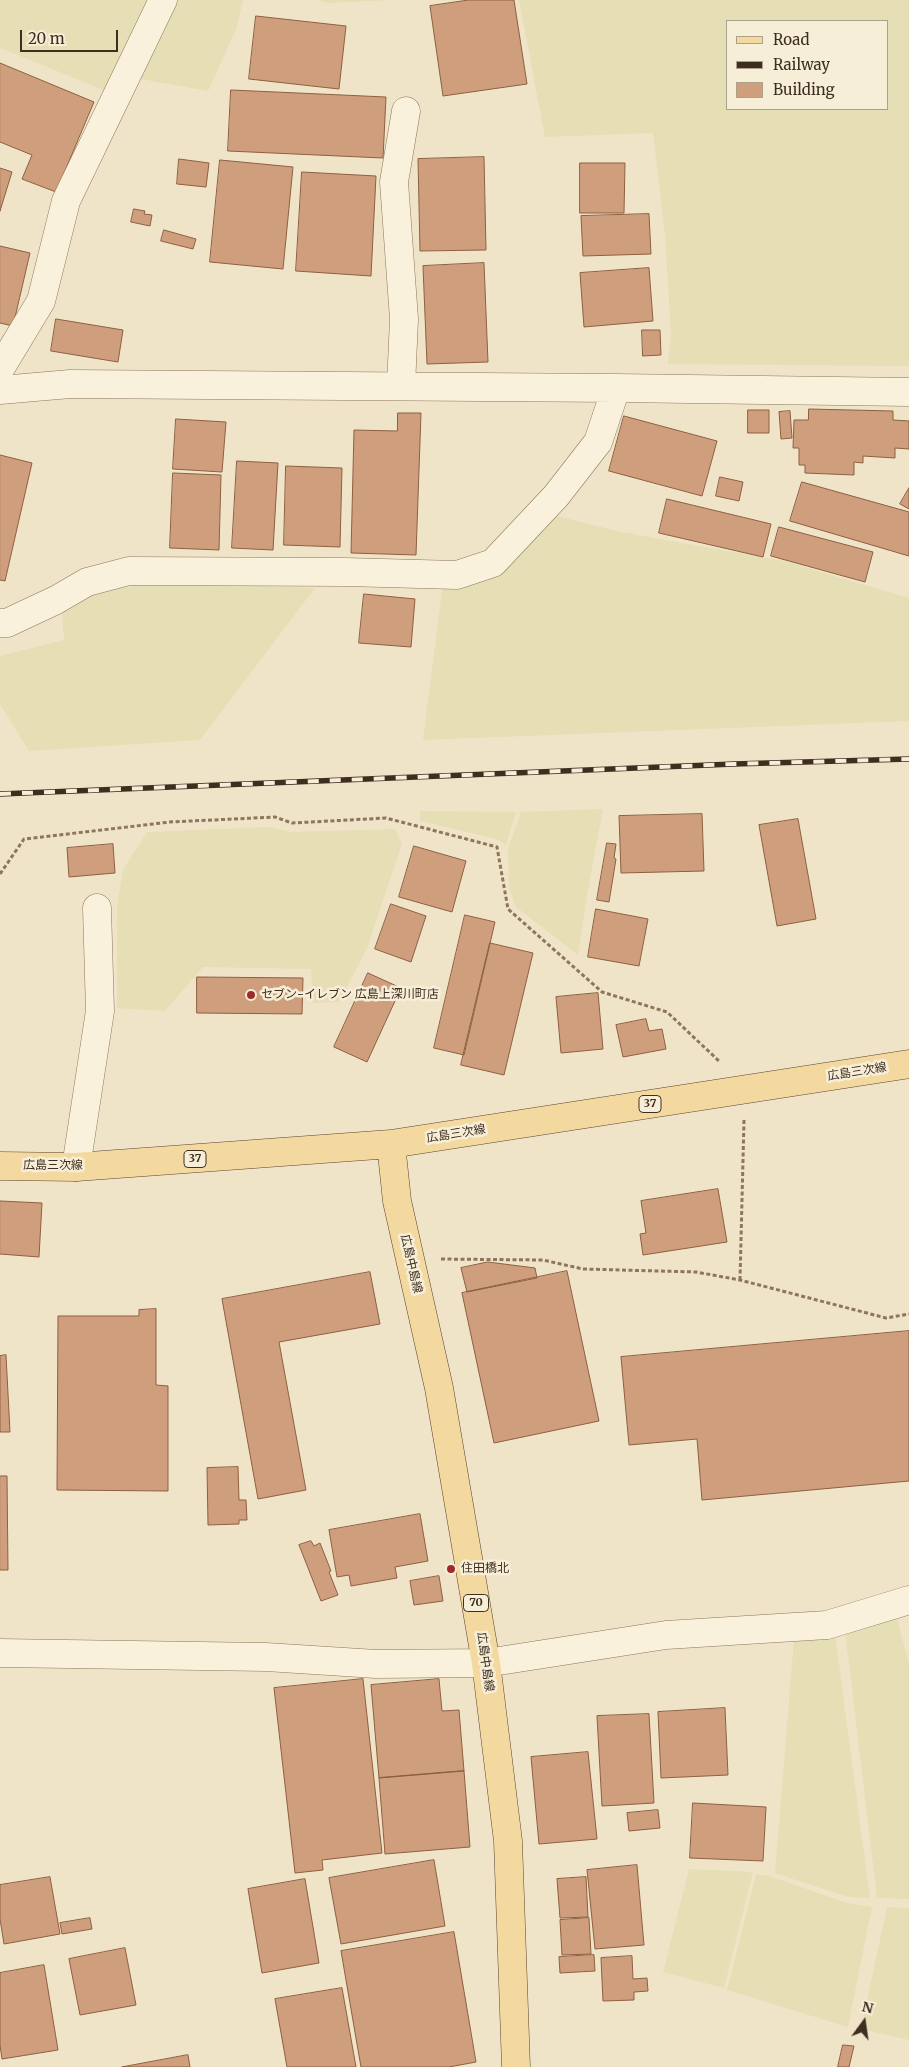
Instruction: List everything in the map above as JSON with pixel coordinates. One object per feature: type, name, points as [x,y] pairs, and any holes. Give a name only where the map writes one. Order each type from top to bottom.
[{"type":"main road","name":"広島三次線","points":[[0,1166],[76,1167],[391,1144],[909,1064]]},
{"type":"main road","name":"広島中島線","points":[[391,1144],[397,1201],[439,1388],[486,1663],[508,1841],[516,2067]]},
{"type":"street","points":[[0,369],[41,301],[66,202],[163,0]]},
{"type":"street","points":[[401,386],[404,319],[394,182],[406,111]]},
{"type":"street","points":[[0,390],[70,384],[909,392]]},
{"type":"street","points":[[0,623],[7,623],[56,600],[87,582],[129,571],[457,574],[493,563],[556,496],[598,442],[616,388]]},
{"type":"street","points":[[76,1167],[100,1011],[97,908]]},
{"type":"street","points":[[0,1654],[266,1657],[376,1664],[486,1663],[666,1635],[827,1625],[909,1600]]},
{"type":"path","points":[[0,874],[24,839],[170,822],[275,817],[292,823],[386,818],[497,847],[508,909],[602,992],[667,1012],[724,1066]]},
{"type":"path","points":[[740,1280],[745,1112]]},
{"type":"path","points":[[432,1259],[543,1260],[583,1269],[696,1272],[740,1280],[886,1318],[909,1314]]},
{"type":"shaded area","points":[[0,0],[151,0],[104,90],[0,48]]},
{"type":"shaded area","points":[[177,0],[243,0],[237,27],[208,91],[135,78]]},
{"type":"shaded area","points":[[318,0],[393,0],[327,3]]},
{"type":"shaded area","points":[[519,0],[909,0],[909,366],[668,364],[671,335],[665,235],[653,133],[545,137]]},
{"type":"shaded area","points":[[557,516],[621,532],[784,561],[909,598],[909,721],[423,740],[443,583],[498,572]]},
{"type":"shaded area","points":[[148,584],[315,588],[200,740],[29,751],[0,704],[0,656],[64,640],[62,613],[93,592]]},
{"type":"shaded area","points":[[603,809],[578,955],[516,907],[509,888],[508,849],[521,812]]},
{"type":"shaded area","points":[[420,811],[516,812],[506,845],[497,839],[420,821]]},
{"type":"shaded area","points":[[269,827],[291,832],[395,829],[402,844],[367,948],[339,1002],[313,1003],[311,969],[203,967],[165,1011],[117,1008],[117,906],[123,870],[147,832]]},
{"type":"shaded area","points":[[896,1614],[909,1664],[909,1899],[877,1898],[845,1631]]},
{"type":"shaded area","points":[[835,1634],[870,1898],[848,1897],[775,1873],[794,1639]]},
{"type":"shaded area","points":[[689,1869],[753,1872],[724,1988],[663,1972]]},
{"type":"shaded area","points":[[756,1874],[769,1876],[847,1903],[872,1907],[848,2027],[727,1990]]},
{"type":"shaded area","points":[[887,1907],[909,1908],[909,2040],[861,2029]]},
{"type":"building","points":[[469,0],[514,0],[527,84],[443,96],[430,6]]},
{"type":"building","points":[[256,16],[346,26],[339,89],[249,79]]},
{"type":"building","points":[[0,63],[94,102],[56,192],[22,179],[32,155],[0,142]]},
{"type":"building","points":[[231,90],[386,97],[383,158],[228,151]]},
{"type":"building","points":[[484,157],[486,250],[420,251],[418,159]]},
{"type":"building","points":[[179,159],[209,163],[206,187],[177,184]]},
{"type":"building","points":[[220,160],[293,167],[283,269],[210,262]]},
{"type":"building","points":[[580,163],[625,163],[624,213],[580,213]]},
{"type":"building","points":[[0,168],[12,172],[0,211]]},
{"type":"building","points":[[302,172],[376,176],[371,276],[296,271]]},
{"type":"building","points":[[134,209],[145,211],[144,214],[152,215],[150,226],[131,222]]},
{"type":"building","points":[[649,214],[651,254],[583,256],[581,216]]},
{"type":"building","points":[[164,230],[196,239],[193,249],[161,241]]},
{"type":"building","points":[[0,246],[30,253],[13,326],[0,323]]},
{"type":"building","points":[[484,263],[488,362],[427,364],[423,266]]},
{"type":"building","points":[[649,268],[653,321],[584,327],[580,273]]},
{"type":"building","points":[[56,319],[123,330],[118,362],[51,351]]},
{"type":"building","points":[[642,330],[660,330],[661,355],[643,356]]},
{"type":"building","points":[[809,409],[893,411],[893,420],[909,421],[909,449],[895,448],[895,458],[863,456],[863,463],[854,462],[854,475],[805,473],[805,465],[799,465],[799,448],[793,448],[794,420],[808,420]]},
{"type":"building","points":[[748,410],[769,410],[769,433],[748,433]]},
{"type":"building","points":[[790,411],[792,438],[781,439],[779,412]]},
{"type":"building","points":[[398,413],[421,413],[416,555],[351,553],[354,430],[397,431]]},
{"type":"building","points":[[624,416],[717,441],[702,496],[609,471]]},
{"type":"building","points":[[176,419],[226,422],[222,472],[173,469]]},
{"type":"building","points":[[0,455],[32,463],[5,581],[0,580]]},
{"type":"building","points":[[237,461],[278,463],[273,550],[232,548]]},
{"type":"building","points":[[286,466],[342,468],[340,547],[284,545]]},
{"type":"building","points":[[173,473],[221,475],[219,550],[170,548]]},
{"type":"building","points":[[720,477],[743,482],[739,501],[716,496]]},
{"type":"building","points":[[802,482],[909,512],[909,556],[790,521]]},
{"type":"building","points":[[909,488],[909,509],[900,504]]},
{"type":"building","points":[[667,499],[771,524],[763,557],[659,533]]},
{"type":"building","points":[[779,527],[873,552],[865,582],[771,556]]},
{"type":"building","points":[[364,594],[415,599],[411,647],[359,643]]},
{"type":"building","points":[[702,814],[704,871],[621,873],[619,816]]},
{"type":"building","points":[[798,819],[816,919],[777,926],[759,825]]},
{"type":"building","points":[[607,843],[616,844],[614,858],[616,859],[609,902],[597,900]]},
{"type":"building","points":[[113,844],[115,873],[69,877],[67,848]]},
{"type":"building","points":[[414,846],[466,861],[452,912],[399,897]]},
{"type":"building","points":[[391,904],[426,916],[411,962],[375,949]]},
{"type":"building","points":[[596,909],[648,919],[639,966],[588,957]]},
{"type":"building","points":[[465,915],[495,922],[464,1055],[434,1048]]},
{"type":"building","points":[[490,943],[533,953],[504,1075],[461,1065]]},
{"type":"building","points":[[368,973],[401,988],[367,1062],[334,1047]]},
{"type":"building","points":[[197,977],[303,978],[302,1014],[197,1013]]},
{"type":"building","points":[[598,993],[603,1049],[561,1053],[556,997]]},
{"type":"building","points":[[646,1019],[649,1031],[662,1029],[666,1049],[623,1057],[616,1025]]},
{"type":"building","points":[[718,1189],[727,1242],[643,1255],[640,1234],[646,1233],[641,1201]]},
{"type":"building","points":[[0,1201],[42,1203],[39,1257],[0,1254]]},
{"type":"building","points":[[488,1262],[535,1268],[537,1278],[467,1292],[461,1268]]},
{"type":"building","points":[[567,1271],[599,1421],[494,1443],[462,1293]]},
{"type":"building","points":[[370,1272],[380,1324],[279,1342],[306,1490],[258,1499],[222,1299]]},
{"type":"building","points":[[156,1309],[156,1385],[168,1386],[168,1491],[57,1490],[58,1316],[139,1316],[139,1310]]},
{"type":"building","points":[[909,1331],[909,1481],[702,1500],[697,1439],[629,1445],[621,1357]]},
{"type":"building","points":[[6,1355],[10,1432],[0,1432],[0,1356]]},
{"type":"building","points":[[238,1467],[239,1500],[246,1500],[247,1520],[239,1520],[239,1524],[208,1525],[207,1468]]},
{"type":"building","points":[[0,1476],[7,1476],[8,1570],[0,1570]]},
{"type":"building","points":[[420,1514],[428,1561],[395,1567],[397,1578],[351,1586],[349,1575],[337,1577],[329,1530]]},
{"type":"building","points":[[311,1541],[314,1546],[320,1543],[338,1595],[321,1601],[299,1545]]},
{"type":"building","points":[[439,1576],[443,1601],[414,1605],[410,1581]]},
{"type":"building","points":[[363,1679],[382,1853],[322,1860],[323,1870],[295,1873],[274,1688]]},
{"type":"building","points":[[439,1679],[442,1711],[459,1710],[464,1771],[379,1778],[371,1685]]},
{"type":"building","points":[[725,1708],[728,1775],[661,1778],[658,1712]]},
{"type":"building","points":[[649,1714],[654,1803],[602,1806],[597,1716]]},
{"type":"building","points":[[588,1752],[597,1839],[539,1844],[531,1757]]},
{"type":"building","points":[[464,1771],[470,1847],[385,1854],[379,1778]]},
{"type":"building","points":[[693,1803],[766,1807],[763,1861],[690,1858]]},
{"type":"building","points":[[658,1810],[660,1828],[629,1831],[627,1813]]},
{"type":"building","points":[[434,1860],[445,1926],[341,1944],[329,1878]]},
{"type":"building","points":[[637,1865],[644,1945],[595,1949],[587,1870]]},
{"type":"building","points":[[50,1877],[60,1934],[4,1944],[0,1919],[0,1885]]},
{"type":"building","points":[[586,1877],[588,1917],[560,1918],[557,1879]]},
{"type":"building","points":[[305,1879],[319,1963],[262,1973],[248,1889]]},
{"type":"building","points":[[90,1918],[92,1929],[62,1934],[60,1923]]},
{"type":"building","points":[[589,1918],[591,1954],[562,1955],[560,1920]]},
{"type":"building","points":[[454,1932],[476,2062],[449,2067],[361,2067],[341,1951]]},
{"type":"building","points":[[125,1948],[136,2005],[80,2015],[69,1959]]},
{"type":"building","points":[[594,1955],[595,1971],[560,1973],[559,1957]]},
{"type":"building","points":[[632,1956],[633,1979],[647,1978],[648,1991],[634,1992],[634,2000],[603,2001],[601,1958]]},
{"type":"building","points":[[44,1965],[58,2050],[2,2059],[0,2045],[0,1973]]},
{"type":"building","points":[[342,1988],[356,2067],[287,2067],[275,1999]]},
{"type":"building","points":[[843,2045],[854,2046],[849,2067],[838,2067]]},
{"type":"building","points":[[188,2055],[190,2067],[122,2067]]},
{"type":"railway","points":[[0,794],[734,764],[909,759]]},
{"type":"place","name":"セブン-イレブン 広島上深川町店","points":[[251,995]]},
{"type":"place","name":"住田橋北","points":[[451,1569]]}]
